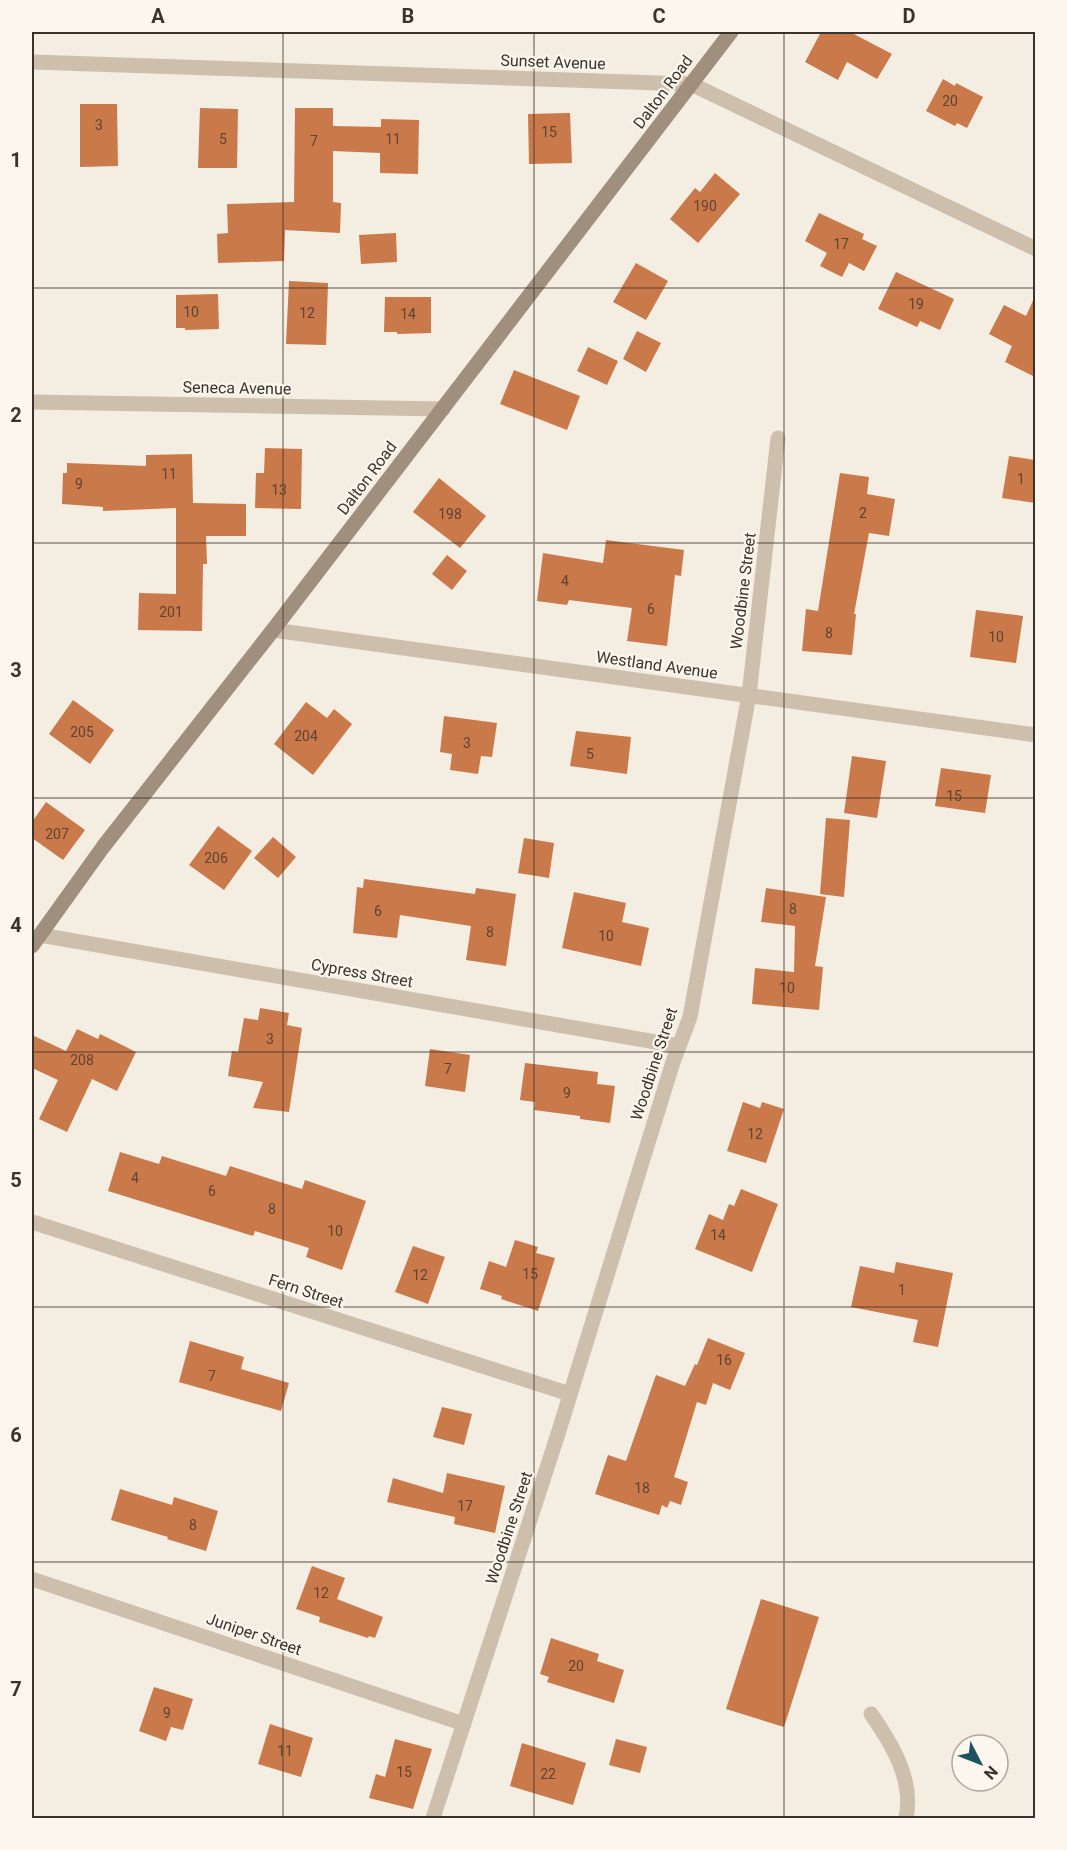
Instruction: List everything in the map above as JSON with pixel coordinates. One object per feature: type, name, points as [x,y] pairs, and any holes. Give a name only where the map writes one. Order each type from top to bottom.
[{"type":"street","name":"Dalton Road","points":[[36,940],[103,847],[273,630],[731,32]]},
{"type":"street","name":"Sunset Avenue","points":[[32,62],[691,84],[1035,249]]},
{"type":"street","name":"Seneca Avenue","points":[[32,402],[442,409]]},
{"type":"street","name":"Woodbine Street","points":[[433,1818],[690,1017],[749,695],[778,438]]},
{"type":"street","name":"Westland Avenue","points":[[273,630],[1035,735]]},
{"type":"street","name":"Cypress Street","points":[[36,940],[679,1046]]},
{"type":"street","name":"Fern Street","points":[[32,1222],[570,1394]]},
{"type":"street","name":"Juniper Street","points":[[32,1579],[464,1724]]},
{"type":"street","points":[[871,1714],[900,1760],[906,1785],[906,1818]]},
{"type":"building","points":[[821,32],[850,32],[892,54],[877,79],[847,62],[838,80],[805,62]]},
{"type":"building","points":[[943,79],[983,97],[967,128],[957,123],[955,126],[926,111]]},
{"type":"building","points":[[80,104],[117,104],[118,166],[80,167]]},
{"type":"building","points":[[200,108],[238,109],[237,168],[198,168]]},
{"type":"building","points":[[295,108],[333,108],[333,126],[381,127],[381,119],[419,120],[418,174],[380,173],[380,153],[333,151],[333,202],[341,203],[340,233],[285,230],[284,261],[218,263],[217,234],[228,233],[227,204],[294,202]]},
{"type":"building","points":[[570,113],[572,163],[529,164],[528,114]]},
{"type":"building","points":[[715,173],[740,194],[698,243],[670,219],[695,188],[700,192]]},
{"type":"building","points":[[819,213],[864,234],[862,239],[877,246],[864,271],[849,263],[842,277],[820,266],[827,253],[805,241]]},
{"type":"building","points":[[396,233],[397,262],[361,264],[359,235]]},
{"type":"building","points":[[636,263],[668,281],[646,320],[613,302]]},
{"type":"building","points":[[896,272],[954,299],[940,330],[920,321],[917,327],[878,309]]},
{"type":"building","points":[[289,281],[328,283],[326,345],[286,344]]},
{"type":"building","points":[[218,294],[219,329],[176,328],[176,295]]},
{"type":"building","points":[[1035,296],[1035,377],[1005,362],[1012,346],[989,334],[1004,305],[1026,316]]},
{"type":"building","points":[[385,297],[431,297],[431,333],[384,332]]},
{"type":"building","points":[[637,331],[661,343],[646,372],[623,359]]},
{"type":"building","points":[[588,347],[618,361],[607,385],[577,371]]},
{"type":"building","points":[[514,370],[580,396],[567,430],[500,404]]},
{"type":"building","points":[[265,448],[302,449],[301,509],[255,508],[256,473],[264,473]]},
{"type":"building","points":[[192,454],[193,503],[246,504],[246,536],[206,536],[207,564],[203,564],[202,631],[138,630],[139,593],[176,594],[176,508],[103,511],[103,507],[62,504],[63,473],[67,473],[67,463],[146,466],[146,455]]},
{"type":"building","points":[[1009,456],[1035,460],[1035,503],[1002,498]]},
{"type":"building","points":[[840,473],[869,477],[867,494],[895,499],[889,536],[869,533],[854,614],[856,614],[852,655],[802,651],[806,609],[818,611]]},
{"type":"building","points":[[439,478],[486,516],[460,548],[413,512]]},
{"type":"building","points":[[606,540],[684,550],[681,576],[675,575],[667,646],[627,641],[632,608],[569,600],[567,605],[537,601],[543,553],[603,563]]},
{"type":"building","points":[[447,555],[467,571],[452,590],[432,574]]},
{"type":"building","points":[[976,610],[1023,616],[1016,663],[970,657]]},
{"type":"building","points":[[73,700],[114,730],[90,764],[49,734]]},
{"type":"building","points":[[306,702],[327,718],[334,709],[352,724],[313,775],[274,744]]},
{"type":"building","points":[[444,716],[497,723],[492,757],[481,756],[478,774],[450,770],[452,754],[440,752]]},
{"type":"building","points":[[576,731],[631,737],[627,774],[570,766]]},
{"type":"building","points":[[852,756],[886,761],[877,818],[844,813]]},
{"type":"building","points":[[941,768],[991,775],[985,813],[935,806]]},
{"type":"building","points":[[46,802],[85,830],[63,860],[32,838],[32,822]]},
{"type":"building","points":[[826,818],[850,820],[844,897],[820,894]]},
{"type":"building","points":[[218,826],[252,851],[224,890],[189,865]]},
{"type":"building","points":[[273,837],[296,857],[278,878],[254,858]]},
{"type":"building","points":[[524,838],[554,843],[549,878],[518,873]]},
{"type":"building","points":[[364,879],[475,894],[476,888],[516,894],[506,966],[466,960],[471,926],[400,915],[397,938],[353,933],[357,887],[363,888]]},
{"type":"building","points":[[766,888],[826,897],[815,966],[823,967],[819,1010],[752,1004],[755,968],[794,972],[795,926],[761,922]]},
{"type":"building","points":[[574,892],[626,903],[622,922],[649,928],[641,966],[562,948]]},
{"type":"building","points":[[260,1008],[289,1013],[287,1025],[302,1028],[289,1112],[253,1108],[263,1082],[228,1076],[232,1051],[238,1052],[244,1018],[258,1020]]},
{"type":"building","points":[[77,1029],[98,1039],[100,1034],[136,1052],[117,1091],[92,1079],[67,1132],[39,1119],[58,1080],[32,1068],[32,1035],[66,1051]]},
{"type":"building","points":[[430,1049],[470,1055],[465,1092],[425,1086]]},
{"type":"building","points":[[525,1063],[598,1072],[597,1084],[615,1086],[610,1123],[580,1119],[580,1116],[534,1110],[535,1102],[520,1100]]},
{"type":"building","points":[[743,1102],[760,1108],[762,1102],[784,1109],[766,1163],[727,1151]]},
{"type":"building","points":[[120,1152],[159,1164],[162,1156],[226,1176],[230,1166],[302,1189],[305,1180],[366,1201],[342,1270],[306,1257],[309,1248],[255,1231],[253,1236],[108,1191]]},
{"type":"building","points":[[741,1189],[778,1204],[752,1272],[695,1249],[709,1214],[723,1220],[729,1204],[734,1206]]},
{"type":"building","points":[[515,1240],[538,1247],[536,1253],[555,1258],[538,1311],[501,1299],[502,1296],[480,1289],[489,1261],[506,1267]]},
{"type":"building","points":[[413,1246],[445,1257],[428,1304],[395,1292]]},
{"type":"building","points":[[896,1262],[953,1273],[938,1347],[913,1342],[918,1320],[851,1307],[860,1266],[894,1273]]},
{"type":"building","points":[[708,1338],[745,1353],[730,1390],[713,1383],[706,1405],[697,1402],[674,1477],[688,1482],[681,1505],[670,1501],[667,1508],[662,1505],[659,1515],[595,1494],[608,1455],[626,1461],[656,1375],[685,1386]]},
{"type":"building","points":[[190,1341],[244,1357],[241,1369],[289,1383],[281,1411],[179,1382]]},
{"type":"building","points":[[442,1407],[472,1414],[464,1445],[433,1437]]},
{"type":"building","points":[[447,1473],[505,1486],[495,1533],[454,1524],[455,1517],[387,1502],[393,1478],[443,1493]]},
{"type":"building","points":[[120,1489],[172,1505],[174,1497],[218,1511],[206,1551],[111,1520]]},
{"type":"building","points":[[312,1566],[345,1578],[337,1599],[383,1617],[375,1638],[369,1636],[368,1638],[319,1622],[320,1617],[296,1609]]},
{"type":"building","points":[[761,1599],[819,1617],[784,1727],[726,1709]]},
{"type":"building","points":[[551,1638],[599,1654],[597,1661],[624,1670],[614,1703],[547,1682],[549,1677],[540,1674]]},
{"type":"building","points":[[154,1687],[193,1699],[183,1730],[171,1727],[166,1741],[139,1731]]},
{"type":"building","points":[[270,1724],[313,1738],[301,1777],[258,1764]]},
{"type":"building","points":[[395,1739],[432,1749],[413,1809],[369,1798],[376,1774],[385,1777]]},
{"type":"building","points":[[616,1739],[647,1747],[640,1773],[609,1765]]},
{"type":"building","points":[[522,1743],[586,1763],[573,1805],[510,1786]]}]
